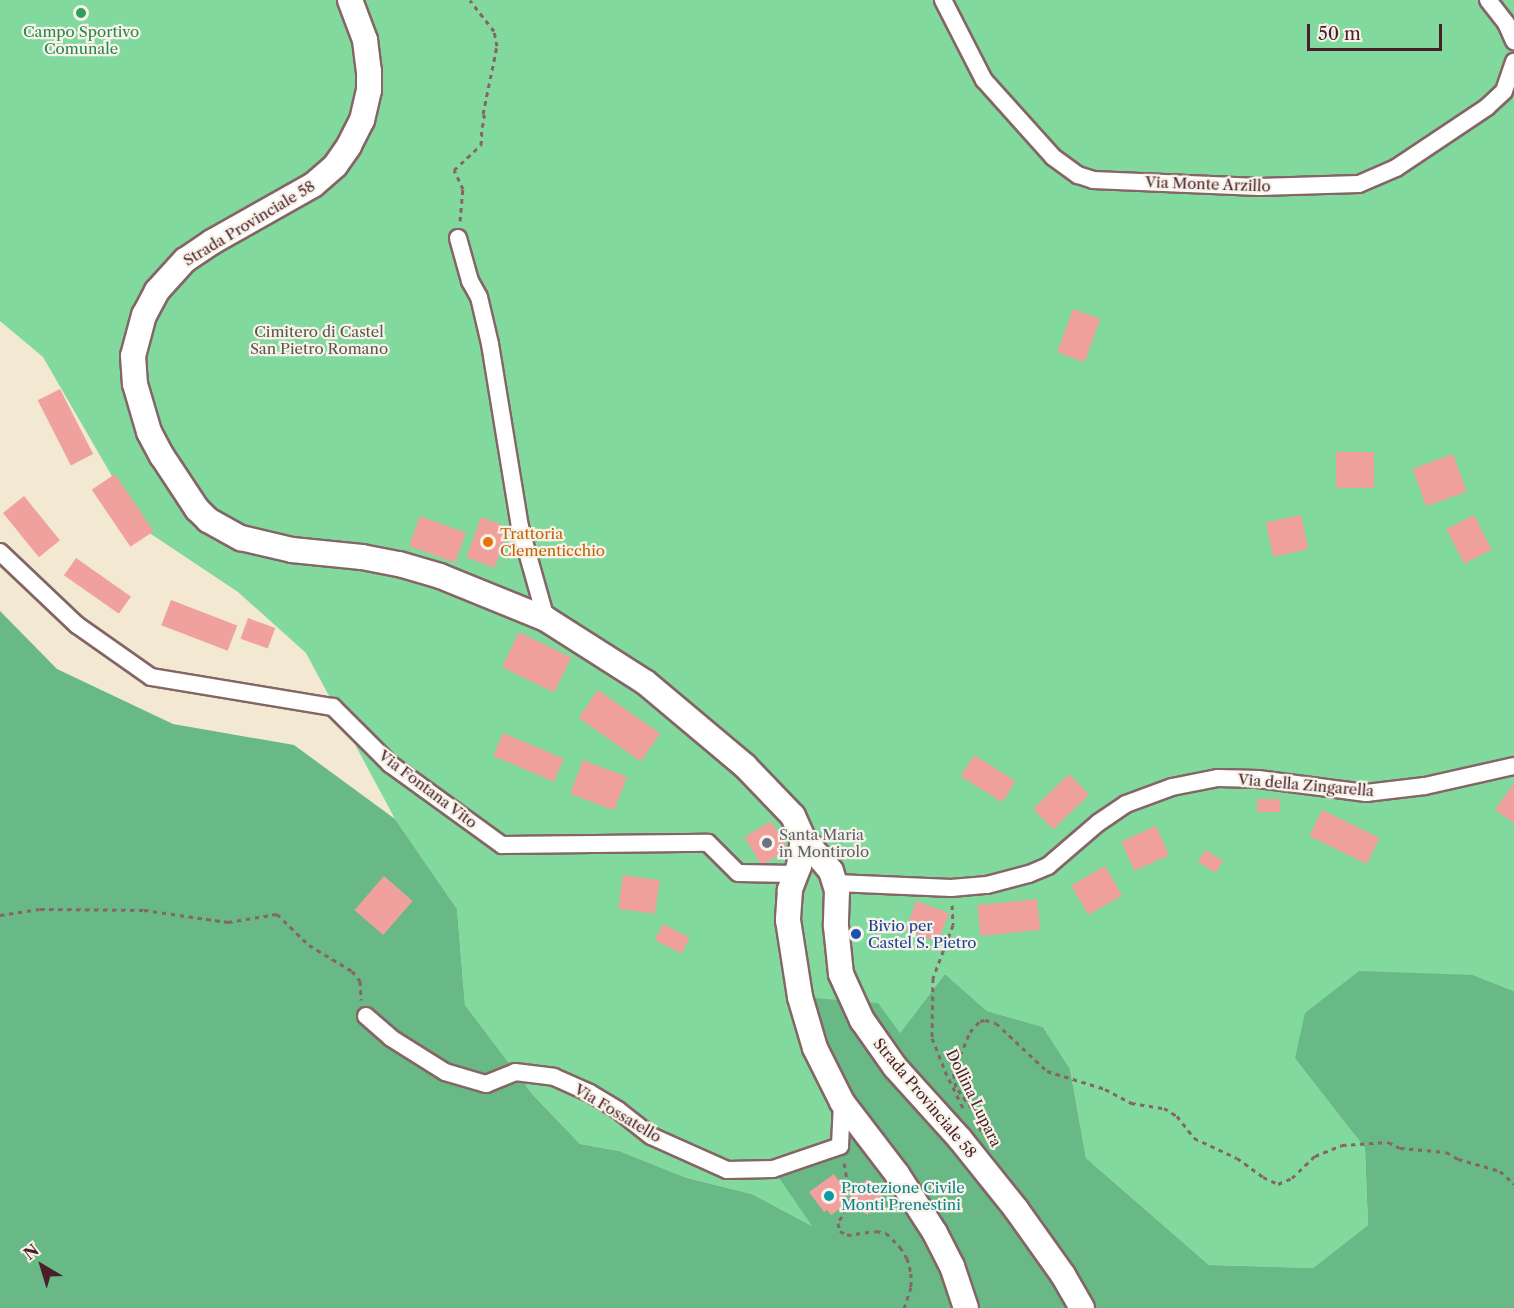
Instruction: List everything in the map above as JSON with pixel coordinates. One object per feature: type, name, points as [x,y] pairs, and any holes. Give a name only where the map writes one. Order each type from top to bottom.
[{"type":"street","name":"Strada Provinciale 58","points":[[350,0],[365,40],[369,71],[369,90],[362,120],[349,146],[335,166],[313,185],[212,242],[175,269],[157,291],[144,315],[135,344],[133,370],[149,432],[185,493],[208,520],[229,533],[258,544],[399,564],[440,576],[546,619],[645,682],[685,714],[775,795],[793,816],[803,838],[827,865],[836,883],[840,964],[853,1005],[895,1067],[972,1153],[1063,1275],[1079,1302]]},
{"type":"street","name":"Via Monte Arzillo","points":[[943,0],[984,80],[1053,157],[1078,175],[1093,180],[1259,187],[1359,184],[1396,168],[1487,107],[1504,91],[1514,62]]},
{"type":"street","points":[[1488,0],[1506,23],[1514,41]]},
{"type":"street","points":[[459,238],[470,281],[479,297],[490,344],[520,527],[546,619]]},
{"type":"street","name":"Via Fontana Vito","points":[[0,552],[77,625],[151,676],[333,707],[390,764],[502,845],[708,843],[738,873],[795,874]]},
{"type":"street","name":"Via della Zingarella","points":[[836,883],[951,888],[987,885],[1029,874],[1048,866],[1098,823],[1126,804],[1172,787],[1218,778],[1258,779],[1366,793],[1425,786],[1514,766]]},
{"type":"street","points":[[803,838],[799,866],[790,890],[788,920],[800,997],[815,1048],[842,1102],[897,1174],[931,1225],[952,1266],[966,1308]]},
{"type":"street","name":"Via Fossatello","points":[[366,1016],[392,1038],[445,1072],[486,1084],[515,1072],[554,1077],[590,1093],[618,1110],[651,1136],[727,1170],[773,1169],[840,1146]]},
{"type":"street","points":[[840,1146],[842,1102]]},
{"type":"path","points":[[459,238],[463,189],[454,170],[481,146],[485,118],[483,114],[497,46],[494,31],[470,0]]},
{"type":"path","name":"Dollina Lupara","points":[[951,888],[953,925],[933,978],[932,1038],[965,1112]]},
{"type":"path","points":[[0,915],[40,909],[144,910],[228,922],[277,914],[309,945],[352,971],[360,981],[362,1005],[366,1016]]},
{"type":"path","name":"Dollina Lupara","points":[[975,1130],[982,1138],[977,1115],[956,1087],[953,1072],[970,1032],[980,1021],[986,1020],[996,1023],[1047,1071],[1105,1089],[1131,1103],[1164,1108],[1177,1116],[1194,1138],[1237,1158],[1263,1177],[1278,1184],[1292,1178],[1315,1156],[1342,1145],[1388,1142],[1407,1149],[1446,1152],[1474,1164],[1500,1171],[1514,1184]]},
{"type":"path","points":[[840,1146],[851,1201],[838,1223],[840,1231],[847,1235],[876,1231],[886,1233],[900,1247],[907,1258],[911,1287],[904,1308]]},
{"type":"green space","name":"Cimitero di Castel San Pietro Romano","points":[[0,0],[1514,0],[1514,991],[1473,975],[1296,1058],[1365,1148],[1368,1225],[1313,1268],[1209,1265],[1086,1158],[1070,1069],[1043,1027],[987,1011],[945,974],[900,1033],[842,1102],[814,1227],[752,1194],[687,1178],[619,1151],[580,1144],[533,1095],[465,1005],[457,909],[395,819],[306,653],[238,592],[142,528],[43,357],[0,321]]},
{"type":"green space","points":[[0,611],[57,669],[173,724],[294,745],[395,819],[457,909],[465,1005],[533,1095],[580,1144],[619,1151],[687,1178],[752,1194],[812,1226],[773,1169],[840,1146],[840,1125],[800,997],[878,1003],[900,1033],[945,974],[987,1011],[1043,1027],[1070,1069],[1086,1158],[1209,1265],[1313,1268],[1368,1225],[1365,1148],[1295,1058],[1305,1013],[1359,971],[1473,975],[1514,991],[1514,1308],[0,1308]]},
{"type":"building","points":[[1073,309],[1100,319],[1085,362],[1057,352]]},
{"type":"building","points":[[60,389],[93,454],[71,465],[38,400]]},
{"type":"building","points":[[1336,452],[1374,452],[1374,488],[1336,488]]},
{"type":"building","points":[[1453,454],[1467,492],[1426,506],[1413,469]]},
{"type":"building","points":[[115,474],[154,531],[130,547],[92,490]]},
{"type":"building","points":[[24,496],[60,540],[39,557],[3,513]]},
{"type":"building","points":[[1301,515],[1308,549],[1273,557],[1266,522]]},
{"type":"building","points":[[1474,515],[1492,550],[1464,564],[1446,529]]},
{"type":"building","points":[[420,516],[466,533],[455,563],[409,546]]},
{"type":"building","name":"Trattoria Clementicchio","points":[[481,517],[509,527],[494,568],[466,557]]},
{"type":"building","points":[[76,558],[131,596],[119,614],[64,575]]},
{"type":"building","points":[[171,600],[237,625],[228,651],[161,625]]},
{"type":"building","points":[[248,618],[275,628],[268,649],[240,639]]},
{"type":"building","points":[[519,632],[571,657],[554,692],[502,667]]},
{"type":"building","points":[[598,690],[660,734],[641,761],[578,718]]},
{"type":"building","points":[[503,733],[564,759],[554,782],[493,756]]},
{"type":"building","points":[[974,755],[1016,781],[1002,802],[961,776]]},
{"type":"building","points":[[583,760],[627,777],[614,810],[570,794]]},
{"type":"building","points":[[1069,774],[1089,795],[1053,830],[1033,809]]},
{"type":"building","points":[[1514,783],[1514,823],[1495,810]]},
{"type":"building","points":[[1257,799],[1280,799],[1280,812],[1257,812]]},
{"type":"building","points":[[1322,810],[1380,838],[1367,864],[1309,836]]},
{"type":"building","name":"Santa Maria in Montirolo","points":[[771,821],[788,849],[761,865],[744,837]]},
{"type":"building","points":[[1156,826],[1169,855],[1134,871],[1121,841]]},
{"type":"building","points":[[1205,850],[1223,861],[1216,873],[1198,862]]},
{"type":"building","points":[[1105,866],[1122,895],[1088,915],[1071,886]]},
{"type":"building","points":[[623,875],[660,880],[655,914],[618,909]]},
{"type":"building","points":[[384,876],[413,901],[383,935],[354,910]]},
{"type":"building","points":[[1037,899],[1040,930],[981,936],[977,905]]},
{"type":"building","points":[[916,901],[949,913],[938,942],[905,930]]},
{"type":"building","points":[[663,924],[690,938],[682,954],[655,940]]},
{"type":"building","name":"Protezione Civile Monti Prenestini","points":[[834,1174],[848,1194],[844,1197],[848,1203],[831,1215],[827,1210],[824,1212],[809,1192]]},
{"type":"building","name":"Protezione Civile Monti Prenestini","points":[[867,1179],[883,1197],[867,1215],[848,1199]]},
{"type":"place","name":"Campo Sportivo Comunale","points":[[81,13]]},
{"type":"place","name":"Trattoria Clementicchio","points":[[488,542]]},
{"type":"place","name":"Santa Maria in Montirolo","points":[[767,843]]},
{"type":"place","name":"Bivio per Castel S. Pietro","points":[[856,934]]},
{"type":"place","name":"Protezione Civile Monti Prenestini","points":[[829,1196]]}]
